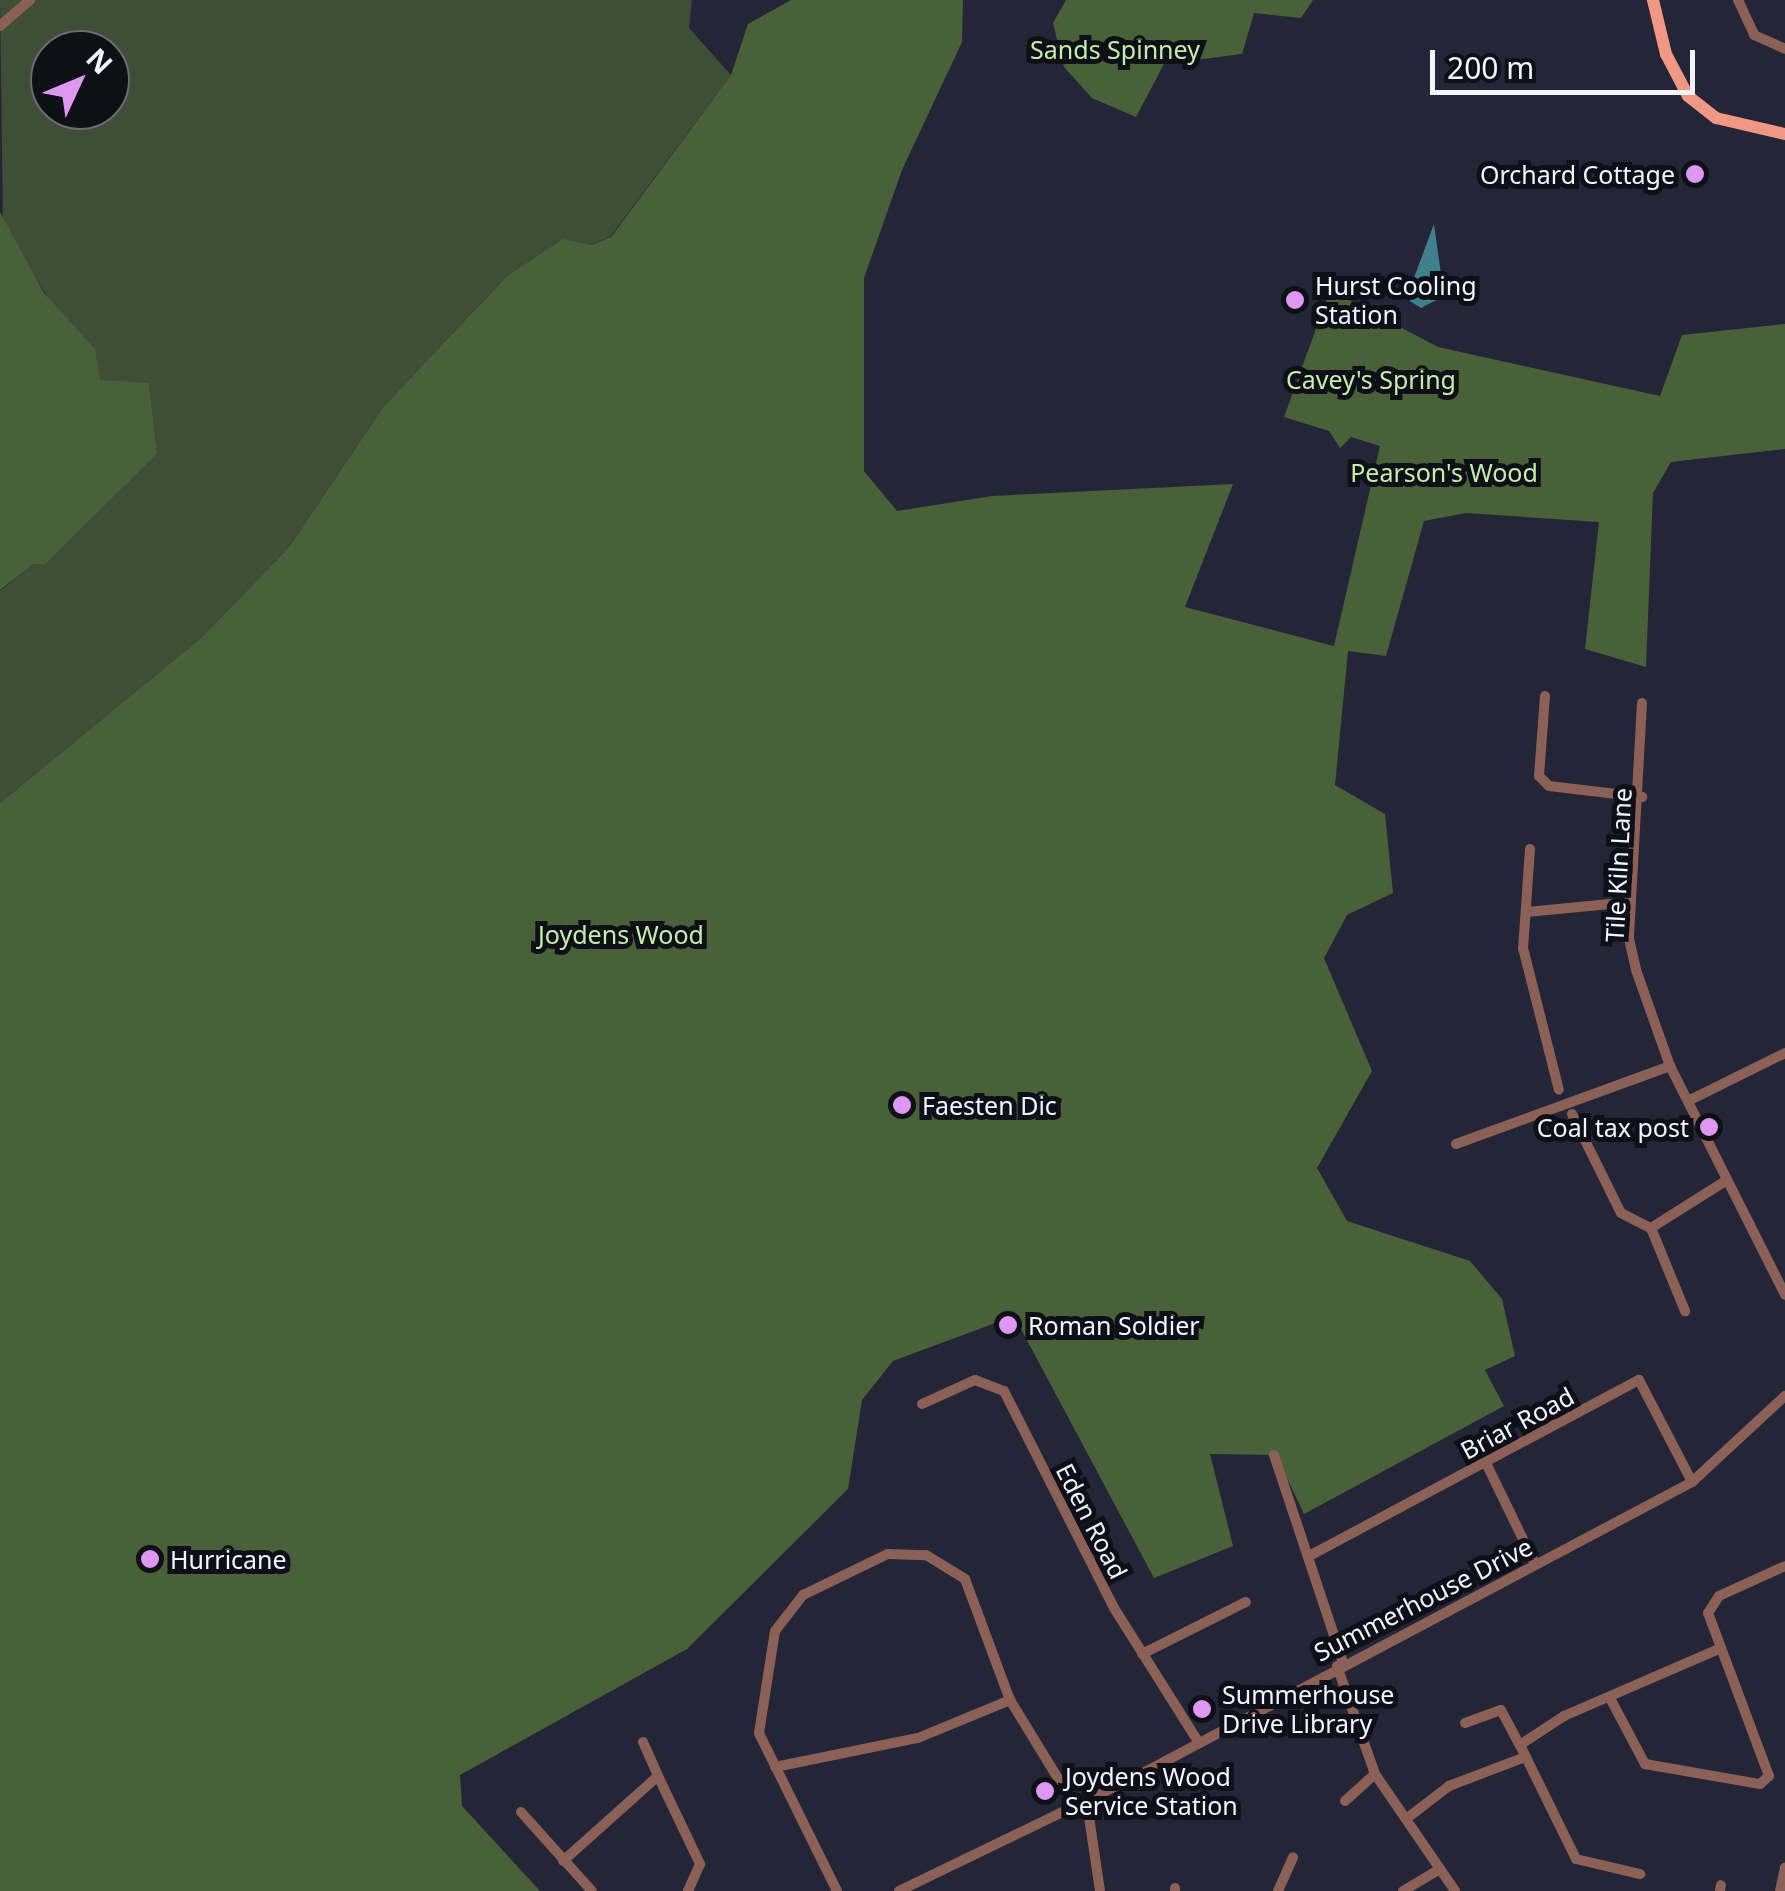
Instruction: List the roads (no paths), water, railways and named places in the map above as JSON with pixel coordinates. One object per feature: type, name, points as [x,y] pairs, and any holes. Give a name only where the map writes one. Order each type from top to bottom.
[{"type":"main road","points":[[1653,0],[1678,82],[1700,108],[1785,134]]},
{"type":"street","points":[[0,26],[30,0]]},
{"type":"street","points":[[1738,0],[1754,35],[1785,50]]},
{"type":"street","points":[[1545,696],[1539,776],[1549,786],[1642,796]]},
{"type":"street","name":"Tile Kiln Lane","points":[[1642,703],[1642,796],[1631,902],[1636,970],[1670,1066],[1785,1295]]},
{"type":"street","points":[[1530,849],[1527,977],[1559,1090]]},
{"type":"street","points":[[1527,912],[1631,902]]},
{"type":"street","points":[[1690,1100],[1785,1053]]},
{"type":"street","points":[[1456,1144],[1670,1066]]},
{"type":"street","points":[[1572,1114],[1621,1213],[1650,1228],[1684,1310]]},
{"type":"street","points":[[1650,1228],[1727,1180]]},
{"type":"street","name":"Eden Road","points":[[922,1404],[975,1380],[1004,1391],[1142,1654],[1199,1743]]},
{"type":"street","name":"Briar Road","points":[[1312,1555],[1639,1380],[1692,1482]]},
{"type":"street","name":"Summerhouse Drive","points":[[899,1891],[1199,1743],[1692,1482],[1785,1396]]},
{"type":"street","points":[[1274,1455],[1312,1555],[1340,1665],[1376,1774],[1455,1891]]},
{"type":"street","points":[[1486,1463],[1535,1564]]},
{"type":"street","points":[[837,1891],[759,1733],[774,1631],[803,1595],[888,1554],[926,1555],[966,1579],[1010,1700],[1073,1803]]},
{"type":"street","points":[[1610,1698],[1645,1764],[1760,1784],[1769,1776],[1708,1613],[1719,1596],[1785,1567]]},
{"type":"street","points":[[1142,1654],[1246,1602]]},
{"type":"street","points":[[1520,1745],[1719,1648]]},
{"type":"street","points":[[775,1767],[918,1738],[1010,1700]]},
{"type":"street","points":[[1465,1723],[1501,1710],[1570,1851],[1635,1874]]},
{"type":"street","points":[[642,1742],[700,1864],[688,1891]]},
{"type":"street","points":[[1406,1819],[1449,1786],[1525,1758]]},
{"type":"street","points":[[1344,1801],[1376,1774]]},
{"type":"street","points":[[562,1861],[658,1776]]},
{"type":"street","points":[[1086,1798],[1100,1891]]},
{"type":"street","points":[[521,1812],[592,1891]]},
{"type":"street","points":[[1278,1891],[1294,1857]]},
{"type":"street","points":[[1780,1891],[1785,1868]]},
{"type":"street","points":[[1404,1891],[1440,1869]]},
{"type":"place","name":"Orchard Cottage","points":[[1695,174]]},
{"type":"place","name":"Hurst Cooling Station","points":[[1295,300]]},
{"type":"place","name":"Faesten Dic","points":[[902,1105]]},
{"type":"place","name":"Coal tax post","points":[[1709,1127]]},
{"type":"place","name":"Roman Soldier","points":[[1008,1325]]},
{"type":"place","name":"Hurricane","points":[[150,1559]]},
{"type":"place","name":"Summerhouse Drive Library","points":[[1202,1709]]},
{"type":"place","name":"Joydens Wood Service Station","points":[[1045,1791]]},
{"type":"park label","name":"Sands Spinney","points":[[1115,49]]},
{"type":"park label","name":"Cavey's Spring","points":[[1371,379]]},
{"type":"park label","name":"Pearson's Wood","points":[[1444,472]]},
{"type":"park label","name":"Joydens Wood","points":[[621,934]]}]
